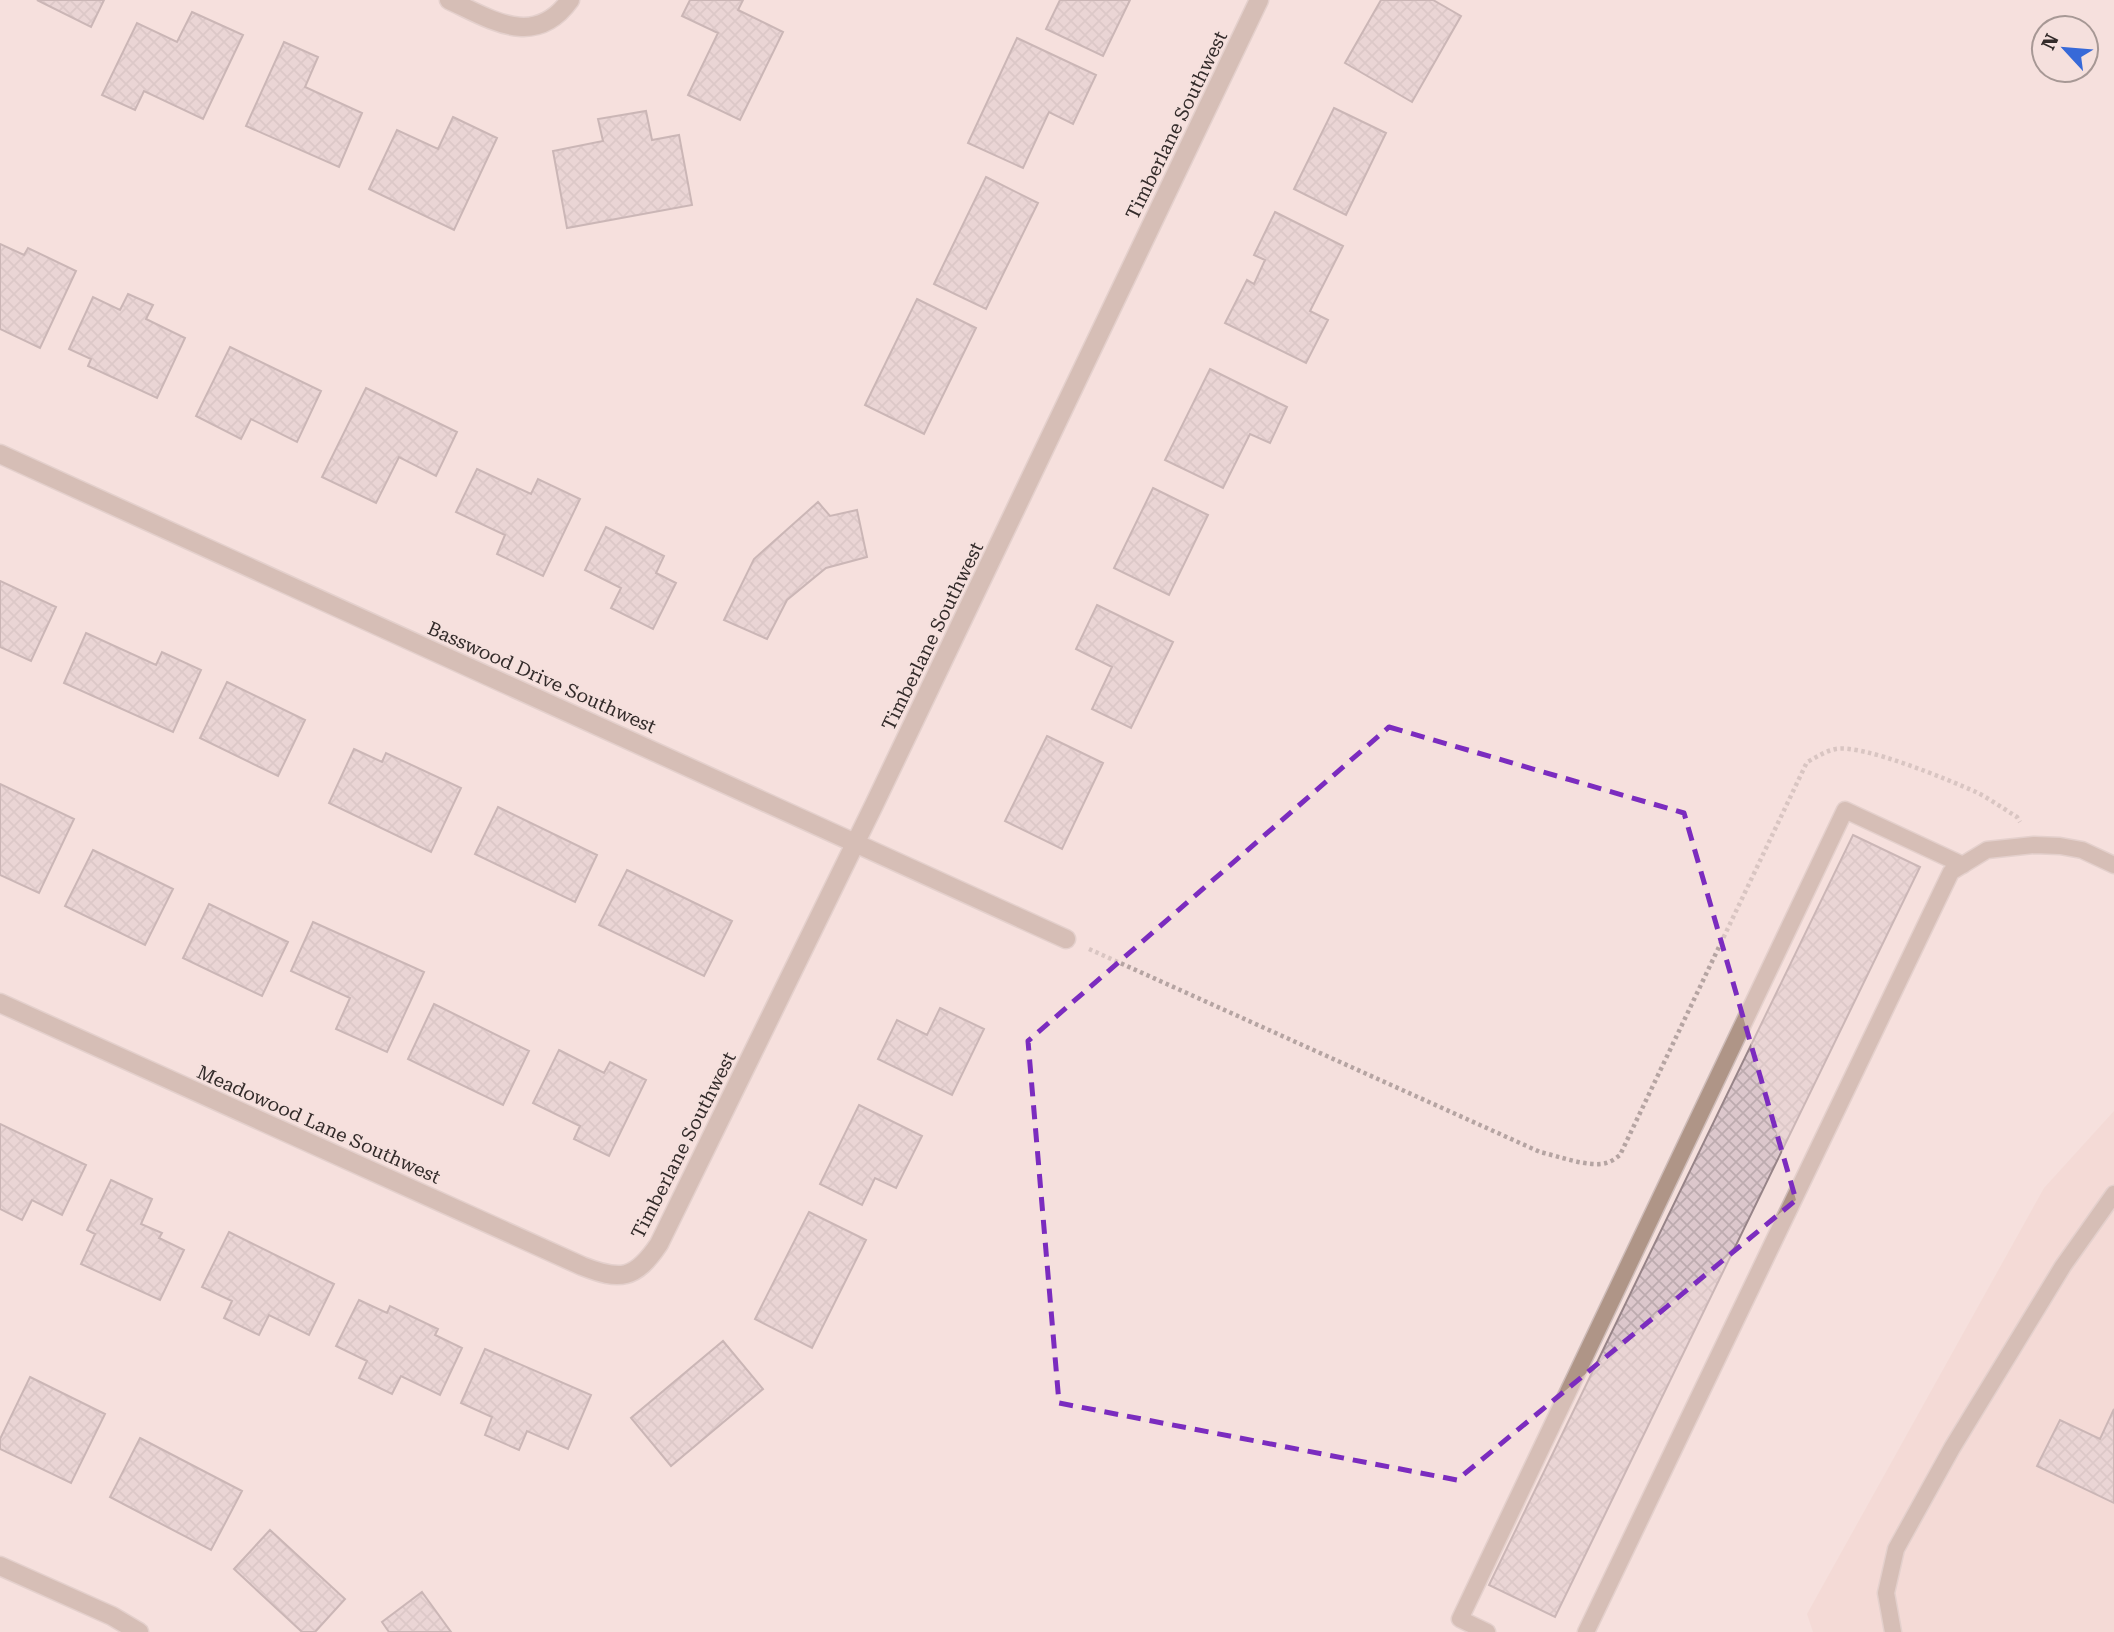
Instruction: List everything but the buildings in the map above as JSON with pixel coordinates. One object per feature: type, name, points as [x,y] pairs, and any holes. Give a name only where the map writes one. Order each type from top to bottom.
[{"type":"street","points":[[449,0],[498,22],[527,28],[540,26],[552,19],[570,0]]},
{"type":"street","name":"Timberlane Southwest","points":[[623,1275],[636,1271],[659,1244],[856,842],[1259,0]]},
{"type":"street","name":"Basswood Drive Southwest","points":[[0,454],[1066,939]]},
{"type":"street","name":"Meadowood Lane Southwest","points":[[0,1003],[582,1266],[611,1275],[623,1275]]},
{"type":"street","points":[[0,1566],[112,1616],[139,1632]]},
{"type":"lane","points":[[1487,1632],[1460,1619],[1845,810],[1963,865]]},
{"type":"lane","points":[[1586,1632],[1951,872],[1987,850],[2034,845],[2082,850],[2114,864]]},
{"type":"lane","points":[[1893,1632],[1886,1594],[1896,1549],[1952,1448],[2063,1266],[2114,1194]]},
{"type":"path","points":[[1066,939],[1540,1152],[1585,1164],[1605,1164],[1620,1155],[1807,762],[1822,753],[1839,748],[1861,749],[1917,768],[1977,793],[2018,817],[2034,845]]},
{"type":"highlighted area","points":[[1389,727],[1684,813],[1796,1200],[1457,1480],[1059,1403],[1028,1041]]},
{"type":"shaded area","points":[[2114,1111],[2114,1632],[1813,1632],[1807,1614],[2044,1188]]}]
